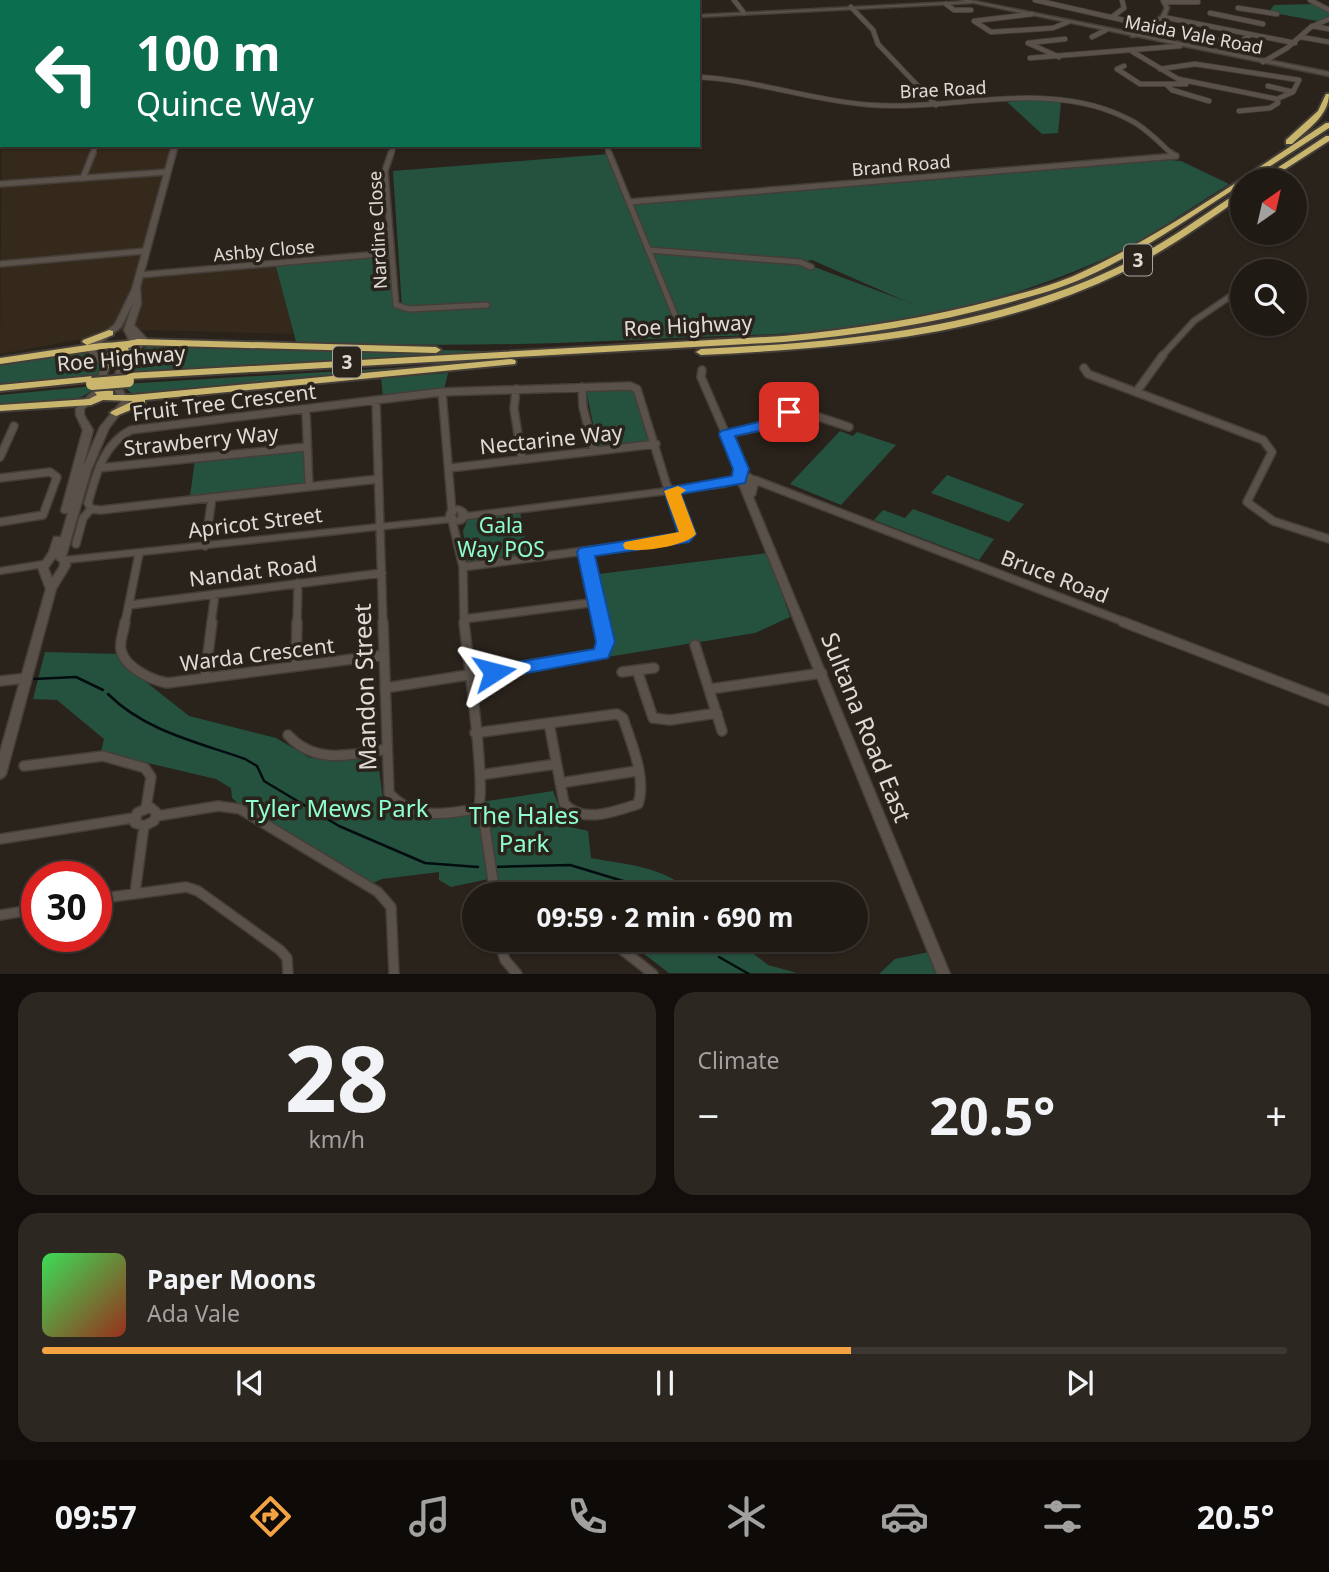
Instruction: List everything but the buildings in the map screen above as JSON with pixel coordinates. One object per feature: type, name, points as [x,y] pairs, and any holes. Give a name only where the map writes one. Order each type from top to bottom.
[{"type":"highway","points":[[1258,168],[1305,129],[1321,112],[1329,96]]},
{"type":"highway","name":"Roe Highway","points":[[1259,168],[1329,125]]},
{"type":"highway","points":[[1282,168],[1329,140]]},
{"type":"highway","name":"Roe Highway","points":[[124,381],[841,333],[917,322],[1003,302],[1064,282],[1122,257],[1230,187]]},
{"type":"highway","name":"Roe Highway","points":[[0,391],[97,387],[124,381],[258,371],[822,344],[962,322],[1036,302],[1104,277],[1151,252],[1230,202]]},
{"type":"highway","points":[[44,354],[109,333]]},
{"type":"highway","points":[[122,355],[141,340],[404,349],[566,351]]},
{"type":"highway","points":[[0,361],[91,347],[122,355]]},
{"type":"highway","points":[[106,366],[113,352],[122,355]]},
{"type":"highway","points":[[97,387],[124,398],[170,396],[355,375],[550,358]]},
{"type":"highway","points":[[0,408],[63,403],[84,405],[97,387],[124,381]]},
{"type":"highway","points":[[116,413],[139,402],[170,396]]},
{"type":"main road","name":"Maida Vale Road","points":[[965,1],[1177,47],[1329,75]]},
{"type":"main road","points":[[97,387],[106,366],[93,354],[91,347],[122,319],[136,289],[174,147]]},
{"type":"main road","points":[[54,565],[86,470],[105,427],[124,405],[122,355],[141,340],[130,325],[137,304],[136,289]]},
{"type":"main road","points":[[0,774],[51,589],[54,565],[88,433],[84,405]]},
{"type":"main road","points":[[0,571],[54,565]]},
{"type":"street","points":[[734,0],[744,13]]},
{"type":"street","points":[[1035,0],[1153,26]]},
{"type":"street","points":[[1112,18],[1124,8],[1122,0]]},
{"type":"street","points":[[1310,0],[1327,8]]},
{"type":"street","points":[[700,16],[965,1]]},
{"type":"street","points":[[1136,37],[1165,18],[1165,1],[1198,2]]},
{"type":"street","points":[[946,4],[954,10],[971,10]]},
{"type":"street","points":[[1074,10],[1084,4]]},
{"type":"street","points":[[1249,9],[1253,4]]},
{"type":"street","points":[[851,7],[873,30],[878,44],[936,105]]},
{"type":"street","points":[[1238,8],[1277,14]]},
{"type":"street","points":[[1210,13],[1263,24]]},
{"type":"street","points":[[1029,15],[974,21],[991,32],[1053,28],[1065,23]]},
{"type":"street","points":[[1165,18],[1250,35],[1329,42]]},
{"type":"street","points":[[1215,26],[1228,18]]},
{"type":"street","points":[[1264,63],[1312,26],[1329,19]]},
{"type":"street","points":[[1312,26],[1329,29]]},
{"type":"street","points":[[1092,37],[1106,30]]},
{"type":"street","points":[[1187,34],[1237,44],[1250,35]]},
{"type":"street","points":[[1059,57],[1028,43],[1065,39]]},
{"type":"street","points":[[1030,58],[1177,47]]},
{"type":"street","points":[[1132,52],[1160,69],[1175,78],[1278,99],[1293,92],[1298,85],[1297,79],[1223,71],[1195,64],[1160,69]]},
{"type":"street","points":[[1124,66],[1117,69],[1122,77],[1138,85],[1193,82]]},
{"type":"street","name":"Brae Road","points":[[700,77],[748,80],[868,105],[936,105],[1017,98],[1077,104],[1111,112],[1133,122],[1176,156]]},
{"type":"street","points":[[1167,85],[1172,90],[1209,101]]},
{"type":"street","points":[[1268,86],[1293,92]]},
{"type":"street","points":[[1239,111],[1272,107],[1279,102],[1278,99]]},
{"type":"street","points":[[83,178],[95,147]]},
{"type":"street","name":"Nardine Close","points":[[393,147],[386,172],[395,303],[399,307],[487,305]]},
{"type":"street","points":[[607,147],[679,325]]},
{"type":"street","name":"Brand Road","points":[[629,202],[1176,156]]},
{"type":"street","points":[[0,184],[167,172]]},
{"type":"street","points":[[649,250],[800,262],[811,267]]},
{"type":"street","points":[[0,264],[145,251]]},
{"type":"street","name":"Ashby Close","points":[[139,275],[391,253]]},
{"type":"street","points":[[1137,391],[1170,345],[1194,321],[1230,296]]},
{"type":"street","points":[[1084,368],[1088,373],[1270,446],[1272,452],[1247,502],[1252,510],[1329,539]]},
{"type":"street","name":"Sultana Road East","points":[[702,370],[701,377],[747,482],[944,974]]},
{"type":"street","name":"Fruit Tree Crescent","points":[[76,544],[83,518],[91,509],[88,503],[99,468],[118,436],[131,430],[306,411],[442,392],[630,386],[637,389],[666,483],[672,491],[688,534],[683,538],[586,552]]},
{"type":"street","points":[[582,387],[583,407],[594,451]]},
{"type":"street","points":[[516,389],[514,409],[522,459]]},
{"type":"street","points":[[442,392],[463,567],[464,619],[480,775],[479,806],[483,814],[493,882]]},
{"type":"street","name":"Mandon Street","points":[[376,401],[389,793],[394,802],[431,815],[479,806]]},
{"type":"street","points":[[727,434],[768,425],[797,410],[849,427]]},
{"type":"street","points":[[306,411],[309,487]]},
{"type":"street","points":[[0,457],[14,426]]},
{"type":"street","name":"Nectarine Way","points":[[450,468],[656,444]]},
{"type":"street","name":"Strawberry Way","points":[[99,468],[306,446]]},
{"type":"street","points":[[0,478],[50,472],[57,477],[43,515],[0,522]]},
{"type":"street","points":[[91,509],[378,479]]},
{"type":"street","name":"Apricot Street","points":[[54,565],[747,482]]},
{"type":"street","name":"Bruce Road","points":[[747,482],[768,484],[1329,701]]},
{"type":"street","points":[[205,546],[212,498]]},
{"type":"street","points":[[385,688],[601,654],[605,642],[586,552],[463,567]]},
{"type":"street","name":"Warda Crescent","points":[[139,554],[120,649],[122,656],[155,682],[384,655]]},
{"type":"street","name":"Nandat Road","points":[[128,604],[382,573]]},
{"type":"street","points":[[296,666],[299,583]]},
{"type":"street","points":[[205,678],[215,594]]},
{"type":"street","points":[[464,619],[597,602]]},
{"type":"street","points":[[695,645],[722,731]]},
{"type":"street","points":[[622,672],[653,668]]},
{"type":"street","points":[[637,670],[653,718],[670,720],[717,713]]},
{"type":"street","points":[[710,688],[823,673]]},
{"type":"street","points":[[0,681],[27,678]]},
{"type":"street","points":[[475,733],[608,713],[621,716],[643,795],[638,804],[593,814],[581,815],[568,810],[549,723]]},
{"type":"street","points":[[288,734],[293,742],[309,753],[323,757],[387,749]]},
{"type":"street","points":[[0,839],[134,818],[146,808],[150,777],[145,768],[103,756],[24,766]]},
{"type":"street","points":[[480,775],[556,764]]},
{"type":"street","points":[[560,783],[637,771]]},
{"type":"street","points":[[135,893],[144,826],[157,816],[218,806],[240,809],[378,892],[391,908],[394,974]]},
{"type":"street","points":[[146,808],[156,810],[157,816]]},
{"type":"street","points":[[134,818],[137,825],[144,826]]},
{"type":"street","points":[[112,897],[181,887],[198,891],[280,950],[286,958],[288,974]]},
{"type":"street","points":[[0,915],[21,912]]},
{"type":"street","points":[[503,952],[515,973]]},
{"type":"street","points":[[625,952],[653,974]]},
{"type":"shaded area","points":[[2,147],[177,147],[142,274],[276,263],[293,334],[149,330],[114,333],[0,354]]},
{"type":"green space","points":[[1314,4],[1329,11],[1329,18],[1317,21],[1269,12],[1274,5]]},
{"type":"green space","points":[[1007,102],[1061,102],[1058,133],[1042,134]]},
{"type":"green space","points":[[609,154],[629,202],[1170,160],[1181,161],[1229,184],[1145,237],[1110,256],[1061,277],[964,307],[897,321],[791,333],[578,342],[437,345],[296,342],[275,263],[391,253],[395,303],[402,308],[393,171]],"holes":[[[812,260],[906,301],[801,262]]]},
{"type":"green space","points":[[150,344],[528,352],[245,365],[127,374],[133,359]]},
{"type":"green space","points":[[87,350],[100,364],[97,377],[0,385],[0,363]]},
{"type":"green space","points":[[509,361],[135,396],[124,387],[124,384]]},
{"type":"green space","points":[[448,373],[444,390],[383,397],[381,378]]},
{"type":"green space","points":[[95,386],[89,393],[66,401],[0,407],[0,395]]},
{"type":"green space","points":[[586,389],[633,390],[648,441],[598,448]]},
{"type":"green space","points":[[840,431],[853,436],[857,432],[896,445],[841,505],[790,484]]},
{"type":"green space","points":[[304,449],[306,484],[190,496],[195,460]]},
{"type":"green space","points":[[947,475],[1024,504],[1009,522],[931,493]]},
{"type":"green space","points":[[913,509],[994,539],[979,560],[874,520],[883,510],[905,518]]},
{"type":"green space","name":"Gala Way POS","points":[[520,512],[528,555],[468,563],[463,531],[468,519]]},
{"type":"green space","points":[[768,553],[790,617],[755,633],[607,657],[591,575]]},
{"type":"green space","name":"Tyler Mews Park","points":[[45,652],[118,654],[122,663],[189,716],[276,738],[310,758],[374,758],[378,762],[383,799],[403,807],[457,812],[481,802],[553,791],[566,826],[588,831],[591,858],[645,868],[677,882],[494,882],[493,878],[462,882],[462,885],[451,887],[439,880],[439,872],[382,879],[373,883],[240,805],[232,798],[231,788],[216,779],[101,752],[104,739],[57,700],[33,699]]},
{"type":"green space","points":[[934,951],[944,974],[879,974],[895,959]]},
{"type":"green space","points":[[642,952],[751,952],[768,965],[797,973],[669,973]]},
{"type":"waterway","points":[[33,679],[76,677],[103,690]]},
{"type":"waterway","points":[[108,694],[123,707],[155,726],[245,759],[257,766],[264,781],[339,826],[425,863],[478,867]]},
{"type":"waterway","points":[[493,867],[570,865],[626,882]]},
{"type":"waterway","points":[[719,957],[749,974]]},
{"type":"slow traffic","points":[[631,545],[683,538],[688,534],[672,491],[678,490]]},
{"type":"route","points":[[494,672],[601,654],[606,649],[605,642],[586,552],[683,538],[688,534],[672,491],[740,480],[741,469],[727,434],[774,423],[789,412]]},
{"type":"park label","name":"The Hales Park","points":[[524,828]]}]
